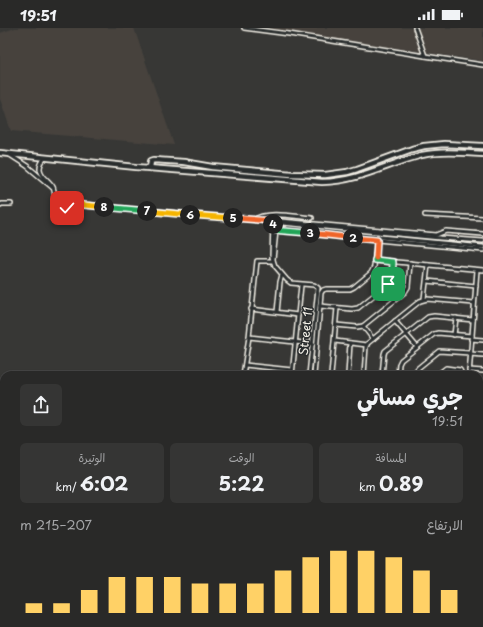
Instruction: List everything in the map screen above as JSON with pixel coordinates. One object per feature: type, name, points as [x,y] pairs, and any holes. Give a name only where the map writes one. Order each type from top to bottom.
[{"type":"street","points":[[244,28],[483,65]]},
{"type":"street","points":[[415,28],[425,56]]},
{"type":"street","points":[[150,168],[151,161],[154,160],[184,162],[213,167],[325,175],[347,172],[424,146],[444,144],[483,146]]},
{"type":"street","points":[[0,153],[312,182],[333,182],[359,177],[427,154],[445,152],[483,154]]},
{"type":"street","points":[[8,154],[27,166],[54,189]]},
{"type":"street","points":[[45,158],[40,166],[41,172],[52,185],[57,204],[59,207],[63,208],[67,208],[74,204],[276,222],[284,221],[440,238],[483,241]]},
{"type":"street","points":[[0,202],[11,204],[0,205]]},
{"type":"street","points":[[254,220],[260,216],[270,215],[312,218]]},
{"type":"street","points":[[425,215],[483,218]]},
{"type":"street","points":[[245,365],[292,370],[301,285],[291,283],[286,280],[273,261],[274,230],[276,222]]},
{"type":"street","points":[[315,225],[436,235],[446,231],[483,234]]},
{"type":"street","points":[[274,230],[483,247]]},
{"type":"street","points":[[451,239],[450,234],[452,231]]},
{"type":"street","points":[[440,234],[440,238]]},
{"type":"street","points":[[377,238],[483,250]]},
{"type":"street","points":[[377,238],[375,260],[483,270]]},
{"type":"street","points":[[244,371],[257,260],[273,261]]},
{"type":"street","name":"Street 11","points":[[314,371],[320,306],[323,290],[352,288],[373,271],[375,260]]},
{"type":"street","points":[[320,306],[356,309],[390,282],[392,279],[393,262]]},
{"type":"street","points":[[336,325],[357,327],[363,326],[406,290],[408,287],[410,263]]},
{"type":"street","points":[[424,299],[428,265]]},
{"type":"street","points":[[477,270],[469,370],[483,371]]},
{"type":"street","points":[[277,312],[282,275]]},
{"type":"street","points":[[427,281],[476,286]]},
{"type":"street","name":"Street 11","points":[[301,285],[314,285],[318,289],[309,371]]},
{"type":"street","points":[[364,371],[368,343],[420,301],[424,299],[474,303]]},
{"type":"street","points":[[331,371],[337,308]]},
{"type":"street","points":[[252,310],[298,315]]},
{"type":"street","points":[[382,371],[384,352],[430,316],[473,320]]},
{"type":"street","points":[[454,335],[456,318]]},
{"type":"street","points":[[395,321],[417,347]]},
{"type":"street","points":[[363,326],[373,339]]},
{"type":"street","points":[[398,371],[401,360],[434,334],[438,333],[483,340]]},
{"type":"street","points":[[248,337],[312,344]]},
{"type":"street","points":[[334,341],[367,345]]},
{"type":"street","points":[[348,371],[350,343]]},
{"type":"street","points":[[416,371],[439,351],[483,355]]},
{"type":"street","points":[[442,371],[446,368],[461,371]]},
{"type":"shaded area","points":[[15,28],[134,28],[174,145],[11,131],[0,99],[0,33]]},
{"type":"shaded area","points":[[261,28],[483,28],[483,61]]},
{"type":"route","points":[[67,208],[74,204],[273,221],[272,230],[377,240],[375,260],[393,262],[392,279],[388,284]]}]
